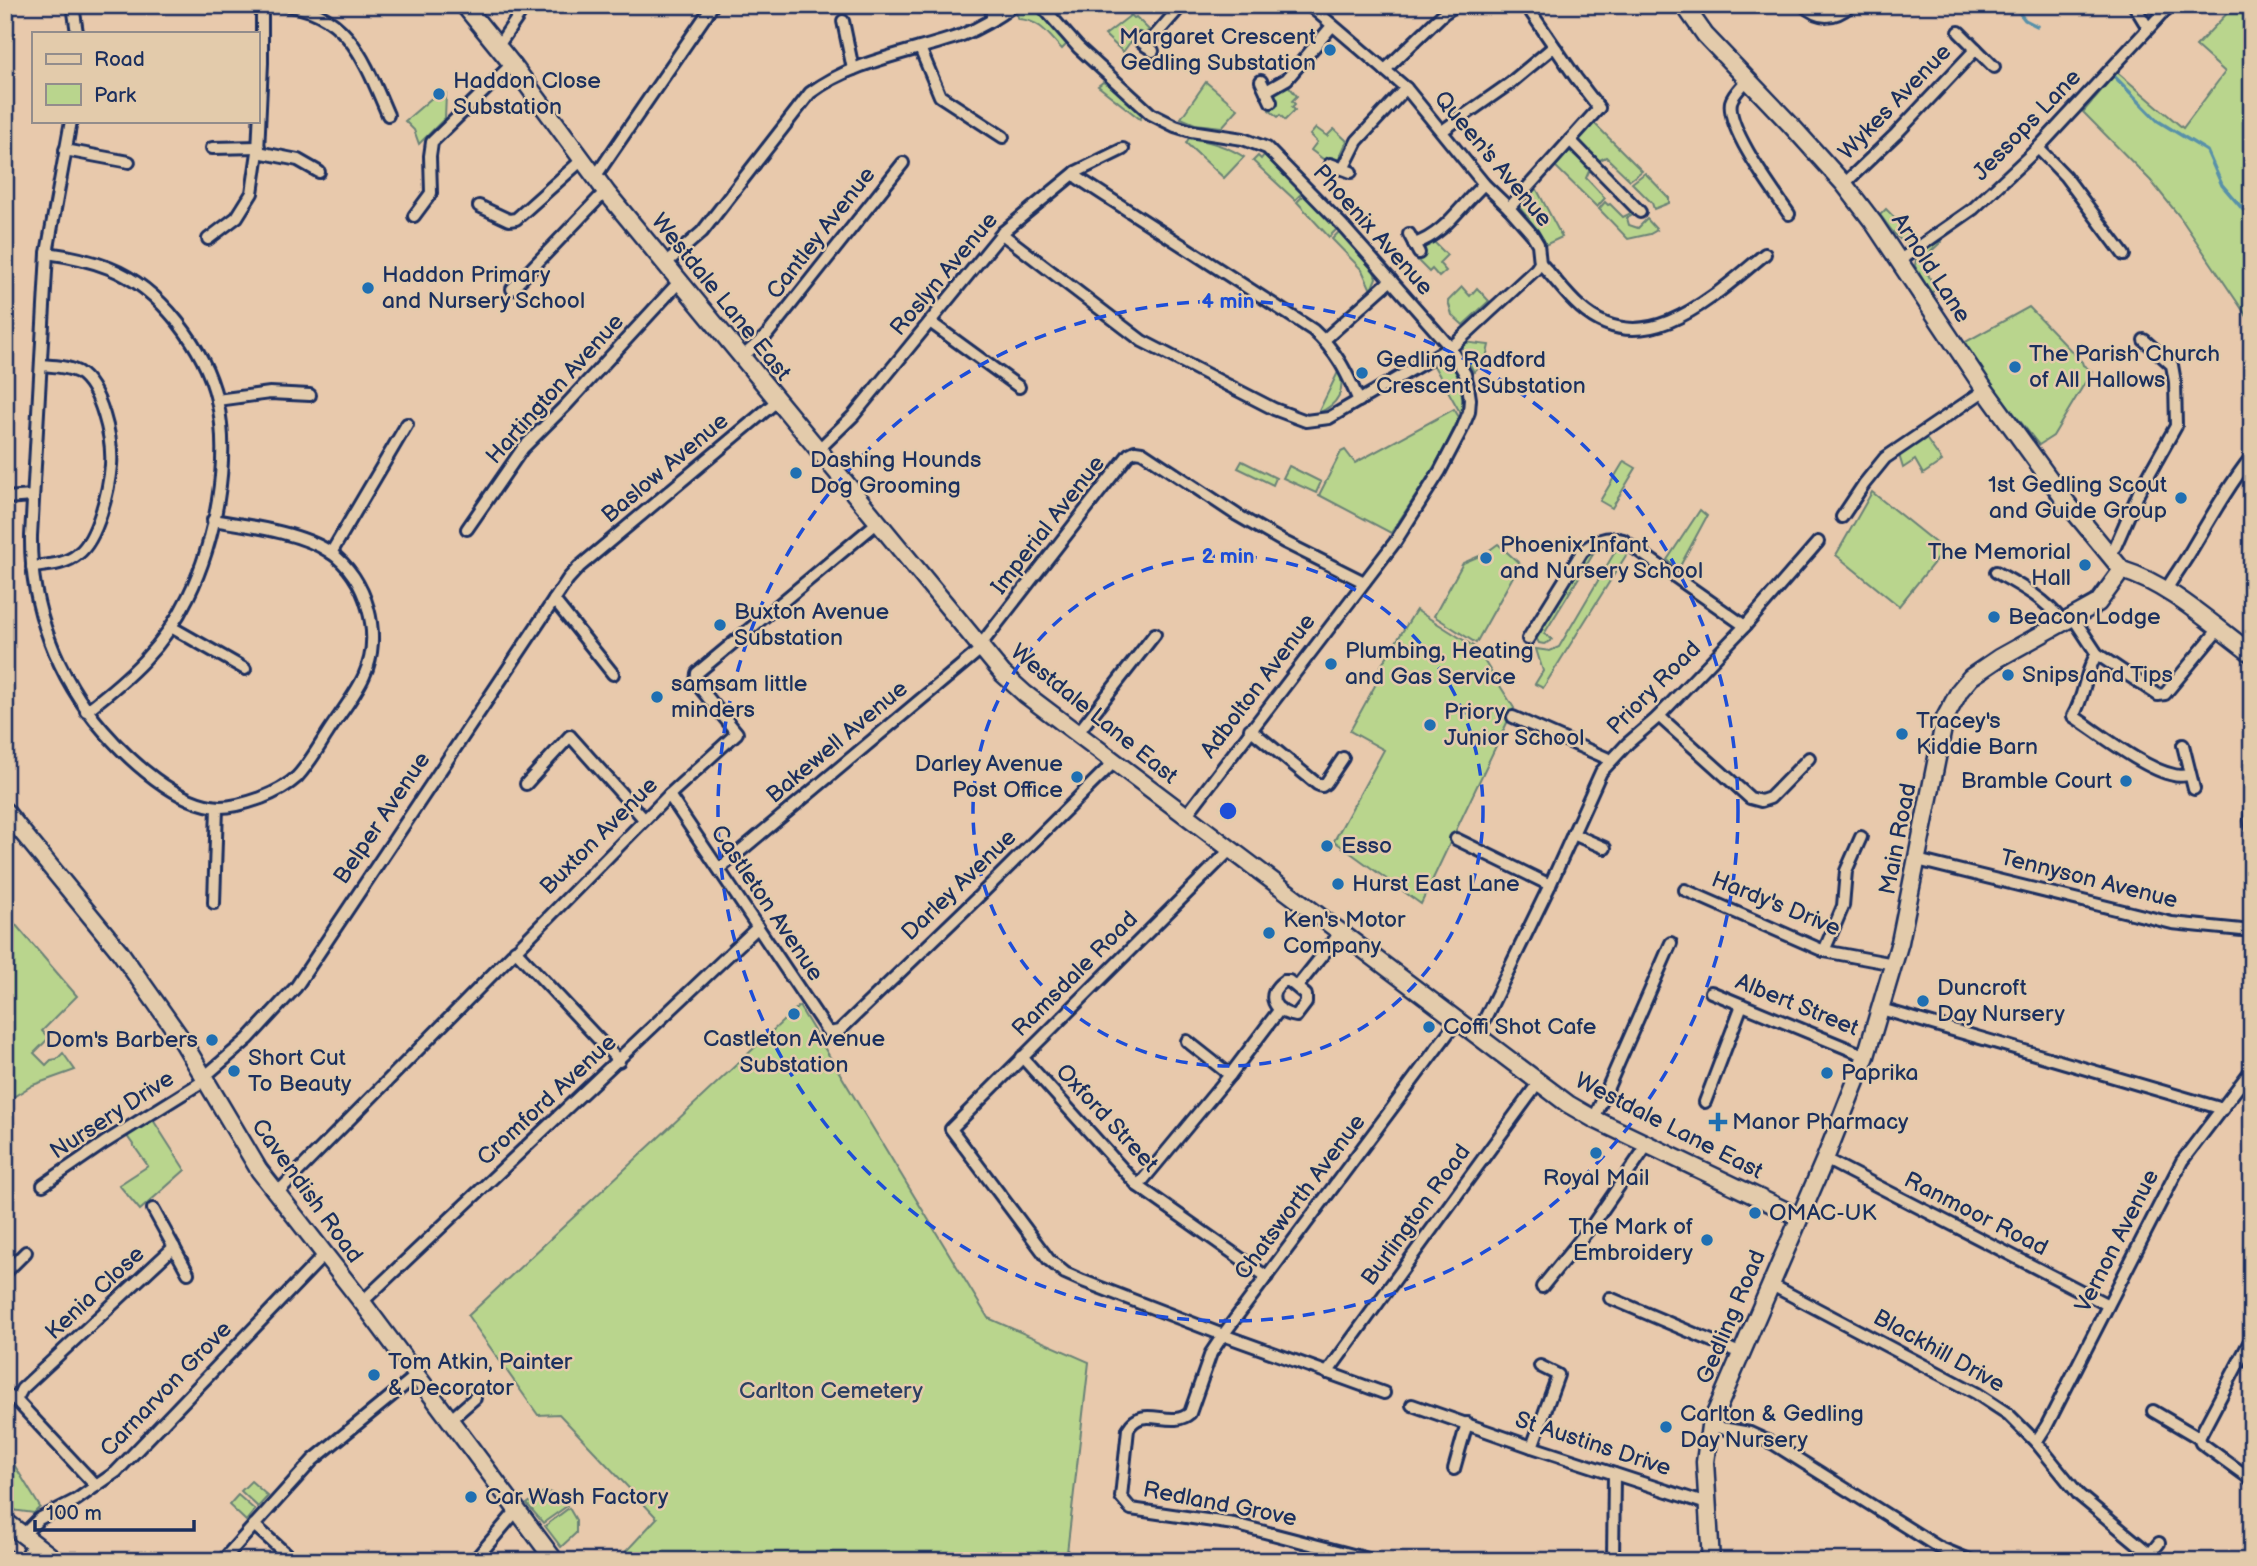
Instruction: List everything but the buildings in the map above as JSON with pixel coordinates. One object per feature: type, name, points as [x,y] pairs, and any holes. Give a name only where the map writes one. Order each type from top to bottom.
[{"type":"street","points":[[73,5],[77,32]]},
{"type":"street","points":[[208,239],[237,218],[253,193],[259,150],[262,5]]},
{"type":"street","points":[[282,5],[307,8],[318,13],[353,42],[388,115]]},
{"type":"street","name":"Westdale Lane East","points":[[464,5],[512,64],[607,193],[980,648],[1025,694],[1568,1104],[1799,1217]]},
{"type":"street","points":[[498,46],[526,5]]},
{"type":"street","points":[[595,177],[713,5]]},
{"type":"street","points":[[988,5],[992,20]]},
{"type":"street","points":[[665,264],[702,232],[810,93],[836,76],[853,69],[964,34],[1014,5]]},
{"type":"street","name":"Phoenix Avenue","points":[[1041,5],[1078,47],[1151,114],[1183,129],[1243,139],[1267,148],[1308,188],[1449,346],[1465,374],[1470,399],[1469,412],[1462,429],[1440,471],[1395,542],[1364,582]]},
{"type":"street","points":[[1146,46],[1182,5]]},
{"type":"street","name":"Queen's Avenue","points":[[1003,232],[1014,244],[1142,341],[1273,409],[1311,421],[1329,418],[1454,345],[1540,264],[1538,244],[1509,208],[1484,184],[1406,88],[1309,5]]},
{"type":"street","points":[[1385,71],[1455,5]]},
{"type":"street","points":[[1509,208],[1599,108],[1526,5]]},
{"type":"street","name":"Arnold Lane","points":[[1684,5],[1705,36],[1844,184],[1900,260],[1984,390],[2067,503],[2122,570]]},
{"type":"street","points":[[1803,5],[1816,15],[1830,17],[1842,14],[1851,5]]},
{"type":"street","points":[[2134,5],[2148,28]]},
{"type":"street","name":"Jessops Lane","points":[[1900,260],[1973,209],[2038,148],[2170,5]]},
{"type":"street","points":[[843,21],[853,69]]},
{"type":"street","points":[[1271,102],[1263,86],[1287,79],[1332,26]]},
{"type":"street","name":"Wykes Avenue","points":[[1959,32],[1994,68]]},
{"type":"street","points":[[919,48],[940,96],[1003,136]]},
{"type":"street","points":[[1442,131],[1551,50],[1556,49]]},
{"type":"street","name":"Wykes Avenue","points":[[1844,184],[1896,134],[1976,49]]},
{"type":"street","points":[[414,216],[431,193],[432,142],[512,64]]},
{"type":"street","points":[[1747,80],[1733,97],[1731,104],[1734,122],[1757,165],[1789,214]]},
{"type":"street","points":[[1330,164],[1347,171],[1357,141],[1406,88]]},
{"type":"street","points":[[71,122],[47,253],[31,547],[40,614],[60,667],[86,711],[123,752],[183,797],[217,807],[245,804],[276,793],[296,778],[365,676],[373,637],[370,611],[360,589],[345,567],[331,553],[305,540],[213,520]]},
{"type":"street","points":[[1570,140],[1640,212]]},
{"type":"street","points":[[212,148],[259,150],[298,160],[319,172]]},
{"type":"street","points":[[2038,148],[2065,176],[2117,252]]},
{"type":"street","name":"Roslyn Avenue","points":[[818,450],[853,416],[1003,232],[1076,172],[1123,149]]},
{"type":"street","points":[[65,150],[130,162]]},
{"type":"street","points":[[479,206],[509,220],[516,219],[583,159]]},
{"type":"street","name":"Cantley Avenue","points":[[742,357],[766,336],[903,163]]},
{"type":"street","points":[[1076,172],[1078,178],[1313,330],[1342,363],[1359,401]]},
{"type":"street","points":[[1414,244],[1445,225],[1484,184]]},
{"type":"street","points":[[512,289],[600,197],[607,193]]},
{"type":"street","points":[[47,253],[74,257],[112,269],[147,291],[174,315],[196,349],[209,374],[217,400],[221,450],[218,492],[198,575],[171,627],[153,653],[134,673],[86,711]]},
{"type":"street","points":[[1540,264],[1580,308],[1592,316],[1626,330],[1642,330],[1671,321],[1696,308],[1765,254]]},
{"type":"street","points":[[1324,340],[1391,280]]},
{"type":"street","name":"Hartington Avenue","points":[[467,529],[523,448],[680,282]]},
{"type":"street","points":[[930,322],[1019,387]]},
{"type":"street","points":[[2108,553],[2115,547],[2139,492],[2176,426],[2172,365],[2144,340]]},
{"type":"street","points":[[32,567],[58,564],[83,550],[90,539],[106,494],[111,463],[100,400],[86,380],[78,372],[63,367],[41,365]]},
{"type":"street","points":[[1842,517],[1885,458],[1984,390]]},
{"type":"street","points":[[217,400],[270,393],[310,395]]},
{"type":"street","name":"Baslow Avenue","points":[[579,568],[777,401]]},
{"type":"street","points":[[331,553],[407,424]]},
{"type":"street","name":"Imperial Avenue","points":[[980,648],[1129,454],[1135,451],[1272,535],[1364,582]]},
{"type":"street","points":[[2166,590],[2222,498],[2252,456]]},
{"type":"street","points":[[5,498],[33,496]]},
{"type":"street","name":"Buxton Avenue","points":[[276,1194],[669,795],[737,733],[696,683],[697,673],[878,522]]},
{"type":"street","points":[[1528,639],[1582,552],[1592,543],[1611,538],[1623,540],[1745,626]]},
{"type":"street","name":"Priory Road","points":[[1477,1035],[1601,772],[1745,626],[1818,542]]},
{"type":"street","name":"Belper Avenue","points":[[204,1079],[248,1039],[296,987],[568,579],[579,568]]},
{"type":"street","points":[[2122,570],[2166,590],[2252,654]]},
{"type":"street","name":"Main Road","points":[[1799,1217],[1866,1056],[1881,1009],[1917,860],[1945,718],[1959,690],[1971,677],[2098,603],[2122,570]]},
{"type":"street","points":[[1996,572],[2032,593],[2067,619],[2097,654],[2158,695],[2165,694],[2218,629]]},
{"type":"street","name":"Adbolton Avenue","points":[[1185,817],[1364,582]]},
{"type":"street","points":[[554,600],[613,674]]},
{"type":"street","points":[[171,627],[245,669]]},
{"type":"street","points":[[1077,734],[1155,634]]},
{"type":"street","name":"Bakewell Avenue","points":[[720,868],[980,648]]},
{"type":"street","points":[[2097,654],[2091,663],[2084,692],[2073,716],[2161,771],[2176,776],[2190,775]]},
{"type":"street","points":[[1513,717],[1611,760]]},
{"type":"street","points":[[1657,718],[1661,718],[1750,798],[1770,798],[1809,758]]},
{"type":"street","points":[[1250,729],[1322,786],[1343,758]]},
{"type":"street","points":[[526,784],[570,736],[644,820]]},
{"type":"street","points":[[2183,745],[2194,789]]},
{"type":"street","name":"Darley Avenue","points":[[830,1033],[839,1031],[1114,762]]},
{"type":"street","name":"Castleton Avenue","points":[[669,795],[830,1033]]},
{"type":"street","points":[[2252,806],[2252,831]]},
{"type":"street","points":[[214,903],[217,807]]},
{"type":"street","name":"Cavendish Road","points":[[5,811],[120,952],[180,1037],[239,1140],[276,1194],[362,1302],[555,1561]]},
{"type":"street","points":[[1573,834],[1605,848]]},
{"type":"street","points":[[1824,951],[1843,906],[1846,871],[1861,837]]},
{"type":"street","points":[[1456,839],[1550,885]]},
{"type":"street","name":"Ramsdale Road","points":[[1223,1335],[1065,1273],[1049,1260],[951,1129],[1230,850]]},
{"type":"street","name":"Tennyson Avenue","points":[[1917,860],[2172,923],[2252,931]]},
{"type":"street","name":"Hardy's Drive","points":[[1685,890],[1824,951],[1894,964]]},
{"type":"street","name":"Cromford Avenue","points":[[362,1302],[758,927]]},
{"type":"street","points":[[1297,988],[1340,933]]},
{"type":"street","points":[[1594,1119],[1671,943]]},
{"type":"street","points":[[514,950],[619,1061]]},
{"type":"street","points":[[1284,981],[1289,981],[1308,999],[1296,1016],[1280,1009],[1273,1002],[1272,996],[1284,981]]},
{"type":"street","name":"Albert Street","points":[[1711,992],[1866,1056]]},
{"type":"street","points":[[1704,1102],[1742,1005]]},
{"type":"street","points":[[1138,1186],[1230,1075],[1280,1009]]},
{"type":"street","points":[[1881,1009],[2223,1109]]},
{"type":"street","name":"Chatsworth Avenue","points":[[1193,1407],[1211,1353],[1223,1335],[1457,1021]]},
{"type":"street","points":[[1187,1041],[1230,1075]]},
{"type":"street","name":"Oxford Street","points":[[1022,1057],[1138,1186],[1266,1277]]},
{"type":"street","name":"Vernon Avenue","points":[[2035,1441],[2047,1425],[2182,1161],[2252,1069]]},
{"type":"street","name":"Nursery Drive","points":[[43,1185],[204,1079]]},
{"type":"street","name":"Burlington Road","points":[[1327,1373],[1539,1082]]},
{"type":"street","points":[[1542,1287],[1593,1224],[1648,1144]]},
{"type":"street","name":"Ranmoor Road","points":[[1825,1159],[2108,1305]]},
{"type":"street","name":"Kenia Close","points":[[153,1209],[188,1273]]},
{"type":"street","name":"Gedling Road","points":[[1711,1561],[1705,1451],[1710,1426],[1799,1217]]},
{"type":"street","name":"Kenia Close","points":[[16,1400],[22,1389],[174,1247]]},
{"type":"street","points":[[5,1273],[26,1252]]},
{"type":"street","name":"Carnarvon Grove","points":[[28,1539],[39,1519],[76,1500],[116,1472],[324,1255]]},
{"type":"street","name":"Blackhill Drive","points":[[1770,1284],[1976,1392],[2008,1414],[2035,1441],[2079,1495],[2150,1554],[2159,1543]]},
{"type":"street","points":[[1610,1298],[1740,1353]]},
{"type":"street","points":[[1223,1335],[1384,1393]]},
{"type":"street","points":[[2199,1438],[2252,1337]]},
{"type":"street","points":[[1532,1447],[1558,1376],[1540,1366]]},
{"type":"street","points":[[222,1561],[313,1460],[417,1376]]},
{"type":"street","points":[[5,1394],[16,1400],[96,1486]]},
{"type":"street","points":[[450,1420],[475,1398]]},
{"type":"street","name":"St Austins Drive","points":[[1412,1405],[1707,1504]]},
{"type":"street","name":"Redland Grove","points":[[1193,1407],[1184,1418],[1177,1420],[1146,1416],[1131,1423],[1121,1488],[1121,1497],[1131,1509],[1234,1524],[1376,1561]]},
{"type":"street","points":[[2153,1411],[2199,1438],[2201,1443],[2252,1480]]},
{"type":"street","points":[[1454,1469],[1467,1423]]},
{"type":"street","points":[[1710,1426],[1737,1430],[1774,1444],[1938,1547],[1972,1561]]},
{"type":"street","points":[[1613,1560],[1614,1474]]},
{"type":"street","points":[[474,1561],[517,1510]]},
{"type":"street","points":[[5,1521],[57,1561]]},
{"type":"street","points":[[254,1525],[294,1561]]},
{"type":"street","points":[[24,1561],[28,1539]]},
{"type":"street","points":[[5,1555],[13,1561]]},
{"type":"green space","points":[[1021,5],[1036,7],[1067,44],[1062,49],[1039,25],[1019,19],[1014,10]]},
{"type":"green space","points":[[2235,5],[2252,5],[2252,324],[2180,217],[2151,181],[2083,112],[2117,72],[2183,128],[2225,72],[2196,46]]},
{"type":"green space","points":[[1131,15],[1149,30],[1143,35],[1137,33],[1123,52],[1105,35]]},
{"type":"green space","points":[[1103,82],[1148,115],[1147,118],[1143,115],[1140,119],[1098,86]]},
{"type":"green space","points":[[1206,82],[1238,109],[1222,127],[1195,124],[1181,118]]},
{"type":"green space","points":[[1287,84],[1297,96],[1292,101],[1295,110],[1285,120],[1269,110],[1275,99],[1271,92]]},
{"type":"green space","points":[[446,94],[445,118],[419,144],[414,130],[405,121],[434,96],[437,100]]},
{"type":"green space","points":[[1591,120],[1642,171],[1630,180],[1606,157],[1598,161],[1579,138]]},
{"type":"green space","points":[[1316,128],[1327,136],[1334,129],[1347,141],[1338,161],[1323,159],[1311,150],[1317,142],[1310,135]]},
{"type":"green space","points":[[1189,138],[1218,144],[1244,157],[1224,178],[1186,143]]},
{"type":"green space","points":[[1570,151],[1590,169],[1586,178],[1605,198],[1597,207],[1554,165],[1565,152]]},
{"type":"green space","points":[[1264,155],[1304,191],[1295,200],[1253,161]]},
{"type":"green space","points":[[1645,173],[1669,198],[1669,203],[1654,209],[1652,203],[1632,183]]},
{"type":"green space","points":[[1535,186],[1562,237],[1545,245],[1519,207]]},
{"type":"green space","points":[[1306,193],[1337,229],[1329,237],[1297,202]]},
{"type":"green space","points":[[1605,202],[1623,217],[1631,213],[1633,215],[1627,218],[1629,225],[1638,228],[1647,219],[1657,230],[1628,239],[1599,209]]},
{"type":"green space","points":[[1886,209],[1917,241],[1905,242],[1896,236],[1880,215]]},
{"type":"green space","points":[[1339,232],[1374,271],[1376,278],[1371,290],[1362,270],[1332,239]]},
{"type":"green space","points":[[1940,240],[1922,260],[1935,290],[1931,293],[1915,266],[1918,257]]},
{"type":"green space","points":[[1434,242],[1447,255],[1439,263],[1446,271],[1439,277],[1432,269],[1429,272],[1418,261],[1422,248]]},
{"type":"green space","points":[[1462,287],[1470,296],[1477,288],[1489,301],[1463,325],[1452,315],[1448,301]]},
{"type":"green space","points":[[2029,307],[2083,365],[2092,371],[2053,436],[2039,445],[1960,345]]},
{"type":"green space","points":[[1463,342],[1489,345],[1486,358],[1474,372],[1463,353]]},
{"type":"green space","points":[[1440,363],[1453,366],[1456,372],[1462,395],[1461,414],[1434,366]]},
{"type":"green space","points":[[1339,370],[1339,396],[1331,406],[1318,413]]},
{"type":"green space","points":[[1454,409],[1459,417],[1445,447],[1391,533],[1319,495],[1341,452],[1345,450],[1355,463]]},
{"type":"green space","points":[[1925,437],[1942,461],[1923,474],[1915,460],[1903,468],[1899,455]]},
{"type":"green space","points":[[1242,461],[1276,478],[1273,485],[1238,468]]},
{"type":"green space","points":[[1624,461],[1636,468],[1612,508],[1600,501]]},
{"type":"green space","points":[[1289,466],[1321,482],[1316,493],[1283,478]]},
{"type":"green space","points":[[1872,492],[1944,550],[1899,606],[1836,555]]},
{"type":"green space","points":[[1700,510],[1707,516],[1679,568],[1667,560]]},
{"type":"green space","points":[[1611,542],[1611,545],[1597,548],[1544,634],[1552,639],[1551,641],[1539,643],[1535,636],[1590,549]]},
{"type":"green space","points":[[1498,544],[1520,564],[1476,643],[1434,616],[1463,563],[1484,554]]},
{"type":"green space","points":[[1619,547],[1630,549],[1543,688],[1535,684],[1543,671],[1536,649],[1550,651],[1559,647]]},
{"type":"green space","name":"Priory Junior School","points":[[1416,610],[1476,648],[1514,708],[1421,904],[1334,841],[1384,750],[1350,731],[1377,682],[1379,669]]},
{"type":"green space","points":[[9,917],[77,996],[42,1031],[49,1038],[34,1053],[46,1065],[63,1053],[75,1070],[33,1085],[5,1102],[5,921]]},
{"type":"green space","name":"Carlton Cemetery","points":[[799,1006],[988,1318],[1089,1362],[1066,1561],[617,1561],[657,1518],[559,1414],[538,1415],[468,1316]]},
{"type":"green space","points":[[153,1120],[185,1170],[140,1210],[119,1185],[148,1166],[127,1136]]},
{"type":"green space","points":[[10,1458],[40,1507],[34,1513],[12,1510],[5,1504],[5,1463]]},
{"type":"green space","points":[[251,1481],[268,1496],[258,1507],[241,1491]]},
{"type":"green space","points":[[542,1493],[559,1496],[567,1506],[543,1523],[527,1504]]},
{"type":"green space","points":[[238,1495],[255,1510],[246,1521],[229,1505]]},
{"type":"green space","points":[[569,1508],[576,1520],[576,1533],[561,1547],[545,1526]]},
{"type":"waterway","points":[[2013,5],[2025,20],[2037,26]]},
{"type":"waterway","points":[[2114,76],[2158,121],[2207,151],[2222,185],[2252,220]]},
{"type":"place","name":"Margaret Crescent Gedling Substation","points":[[1330,50]]},
{"type":"place","name":"Haddon Close Substation","points":[[439,94]]},
{"type":"place","name":"Haddon Primary and Nursery School","points":[[368,288]]},
{"type":"place","name":"The Parish Church of All Hallows","points":[[2015,367]]},
{"type":"place","name":"Gedling Radford Crescent Substation","points":[[1362,373]]},
{"type":"place","name":"Dashing Hounds Dog Grooming","points":[[796,473]]},
{"type":"place","name":"1st Gedling Scout and Guide Group","points":[[2181,498]]},
{"type":"place","name":"Phoenix Infant and Nursery School","points":[[1486,558]]},
{"type":"place","name":"The Memorial Hall","points":[[2085,565]]},
{"type":"place","name":"Beacon Lodge","points":[[1994,617]]},
{"type":"place","name":"Buxton Avenue Substation","points":[[720,625]]},
{"type":"place","name":"Plumbing, Heating and Gas Service","points":[[1331,664]]},
{"type":"place","name":"Snips and Tips","points":[[2008,675]]},
{"type":"place","name":"samsam little minders","points":[[657,697]]},
{"type":"place","name":"Priory Junior School","points":[[1430,725]]},
{"type":"place","name":"Tracey's Kiddie Barn","points":[[1902,734]]},
{"type":"place","name":"Darley Avenue Post Office","points":[[1077,777]]},
{"type":"place","name":"Bramble Court","points":[[2126,781]]},
{"type":"place","name":"Esso","points":[[1327,846]]},
{"type":"place","name":"Hurst East Lane","points":[[1338,884]]},
{"type":"place","name":"Ken's Motor Company","points":[[1269,933]]},
{"type":"place","name":"Duncroft Day Nursery","points":[[1923,1001]]},
{"type":"place","name":"Castleton Avenue Substation","points":[[794,1014]]},
{"type":"place","name":"Coffi Shot Cafe","points":[[1429,1027]]},
{"type":"place","name":"Dom's Barbers","points":[[212,1040]]},
{"type":"place","name":"Short Cut To Beauty","points":[[234,1071]]},
{"type":"place","name":"Paprika","points":[[1827,1073]]},
{"type":"place","name":"Manor Pharmacy","points":[[1718,1122]]},
{"type":"place","name":"Royal Mail","points":[[1596,1153]]},
{"type":"place","name":"OMAC-UK","points":[[1755,1213]]},
{"type":"place","name":"The Mark of Embroidery","points":[[1707,1240]]},
{"type":"place","name":"Tom Atkin, Painter & Decorator","points":[[374,1375]]},
{"type":"place","name":"Carlton & Gedling Day Nursery","points":[[1666,1427]]},
{"type":"place","name":"Car Wash Factory","points":[[471,1497]]}]
